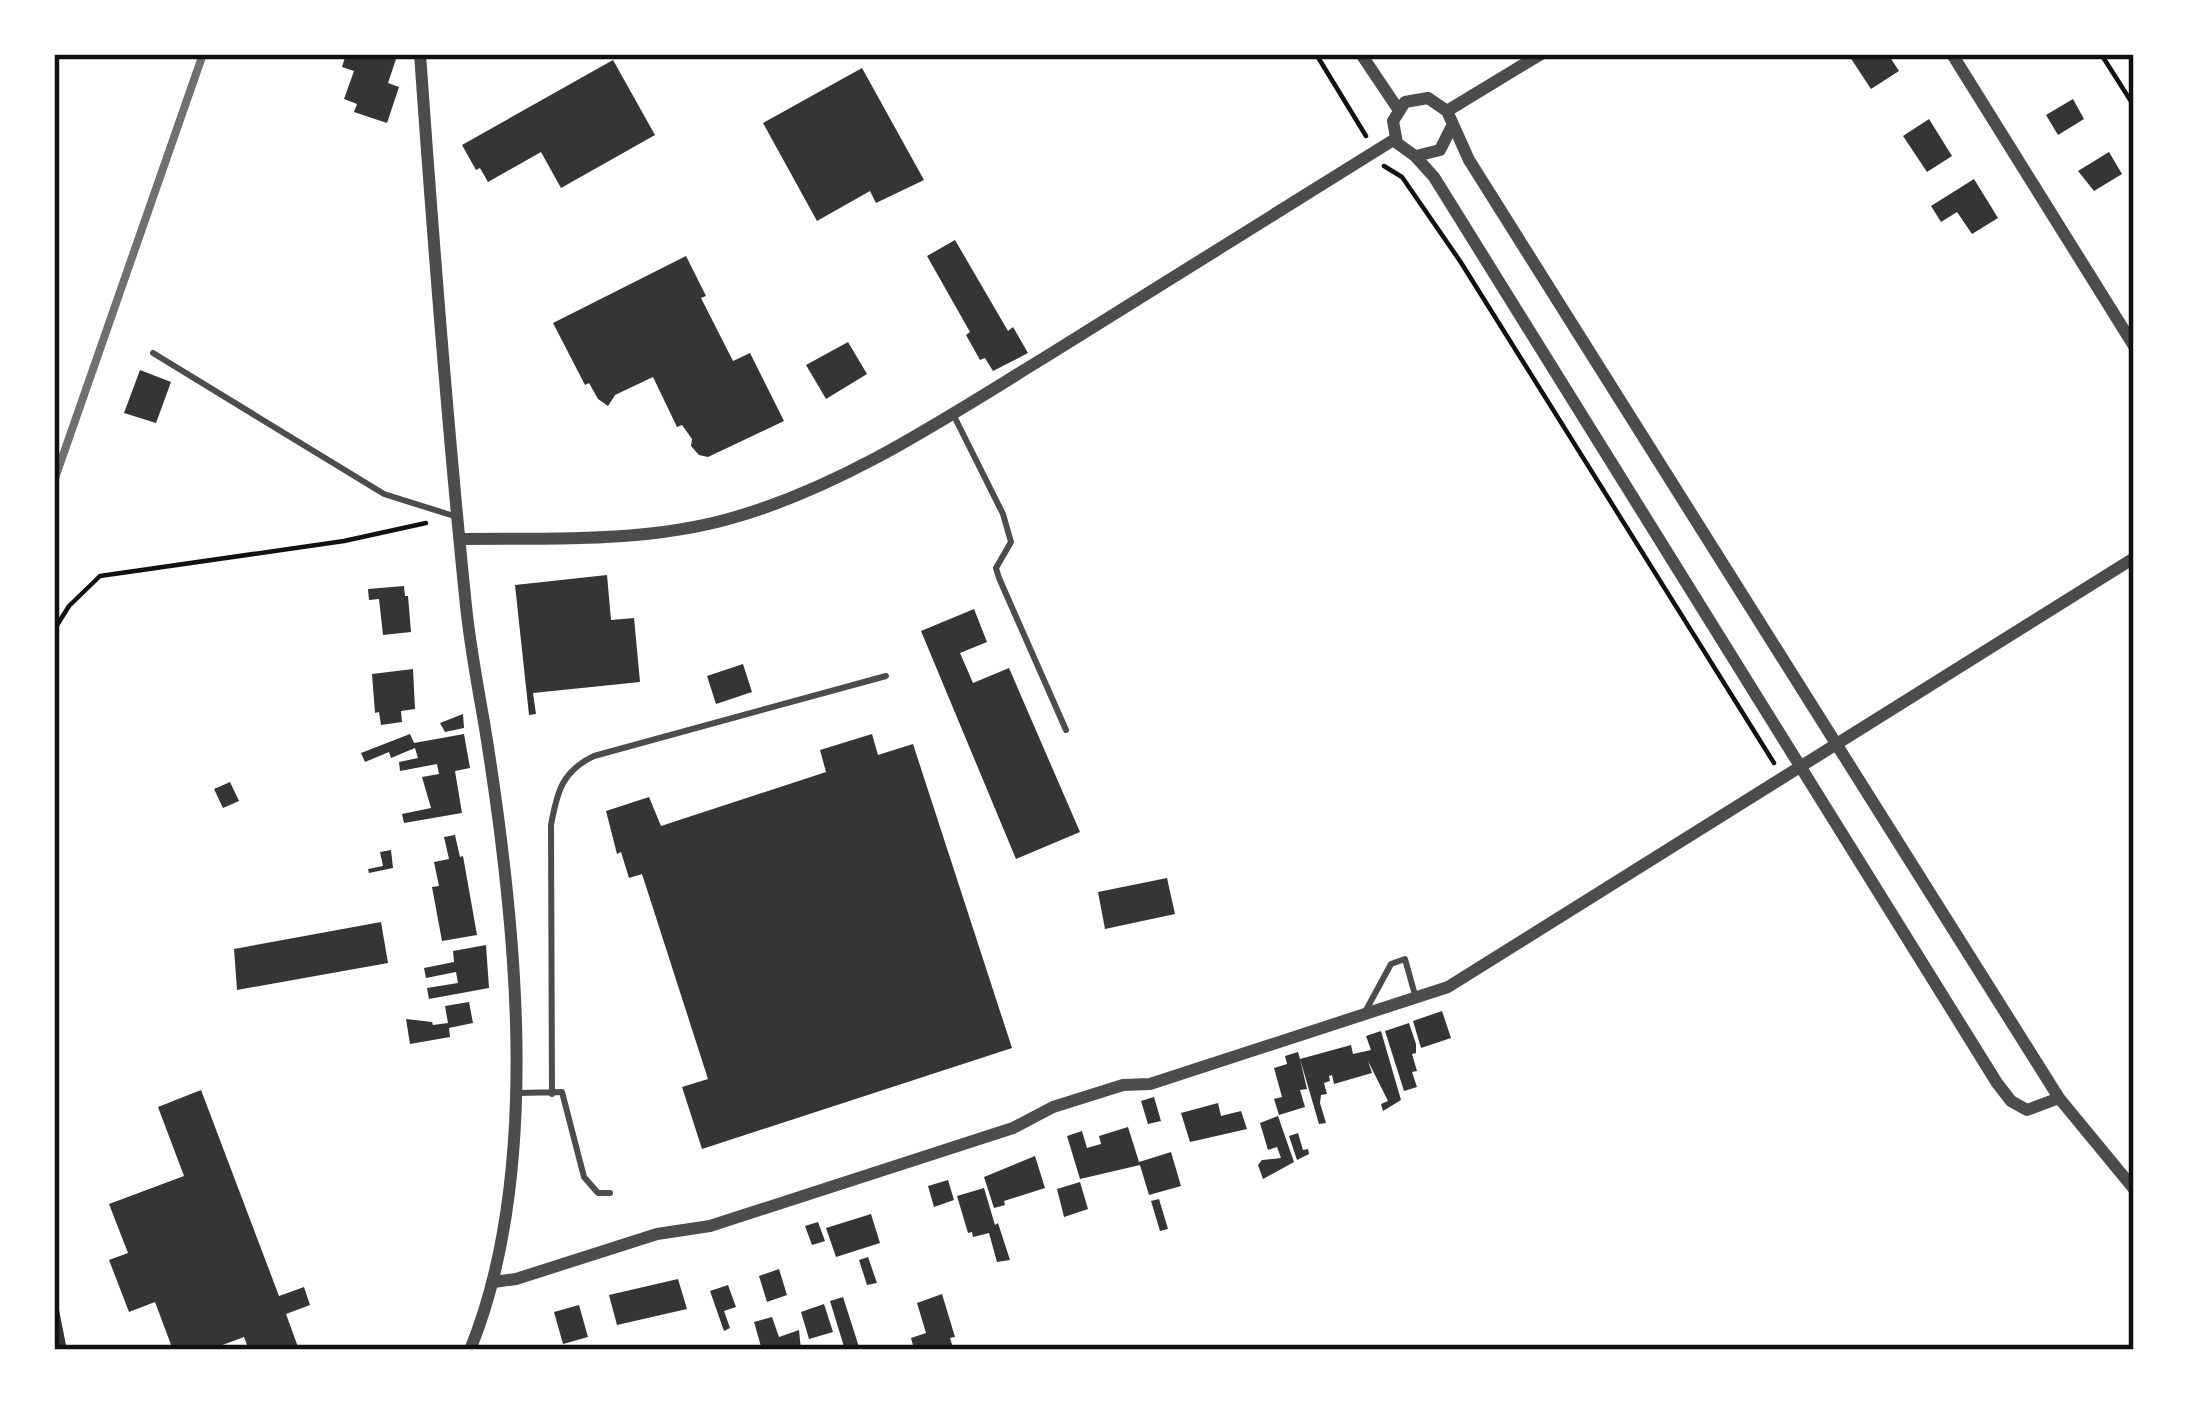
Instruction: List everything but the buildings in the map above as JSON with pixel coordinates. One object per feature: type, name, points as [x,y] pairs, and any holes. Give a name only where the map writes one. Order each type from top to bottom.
[{"type":"street","points":[[420,54],[470,642],[504,894],[515,1093],[508,1203],[494,1282],[470,1350]]},
{"type":"street","points":[[1361,54],[1399,109]]},
{"type":"street","points":[[1447,111],[1541,54]]},
{"type":"street","points":[[1952,54],[2134,346]]},
{"type":"street","points":[[2059,1098],[2027,1110],[2001,1090],[1434,177],[1395,139],[1392,126],[1409,100],[1423,98],[1447,111],[1451,128],[2059,1098],[2134,1189]]},
{"type":"street","points":[[1415,156],[1440,150],[1451,128]]},
{"type":"street","points":[[460,539],[593,537],[733,518],[831,480],[953,414],[1395,139]]},
{"type":"street","points":[[494,1282],[657,1234],[710,1226],[1013,1128],[1052,1107],[1123,1085],[1150,1084],[1456,983],[2134,558]]},
{"type":"lane","points":[[152,353],[384,494],[458,516]]},
{"type":"lane","points":[[953,414],[1003,514],[1011,542],[996,568],[1066,730]]},
{"type":"lane","points":[[552,1094],[551,825],[557,787],[578,764],[594,756],[886,676]]},
{"type":"lane","points":[[1363,1016],[1391,964],[1405,959],[1416,999]]},
{"type":"lane","points":[[515,1093],[562,1092],[584,1177],[598,1193],[610,1193]]},
{"type":"path","points":[[1316,54],[1385,167],[1402,177],[1460,261],[1783,778]]},
{"type":"path","points":[[2102,54],[2134,106]]},
{"type":"path","points":[[54,630],[69,606],[100,576],[344,541],[458,516]]},
{"type":"railway","points":[[54,481],[203,54]]}]
